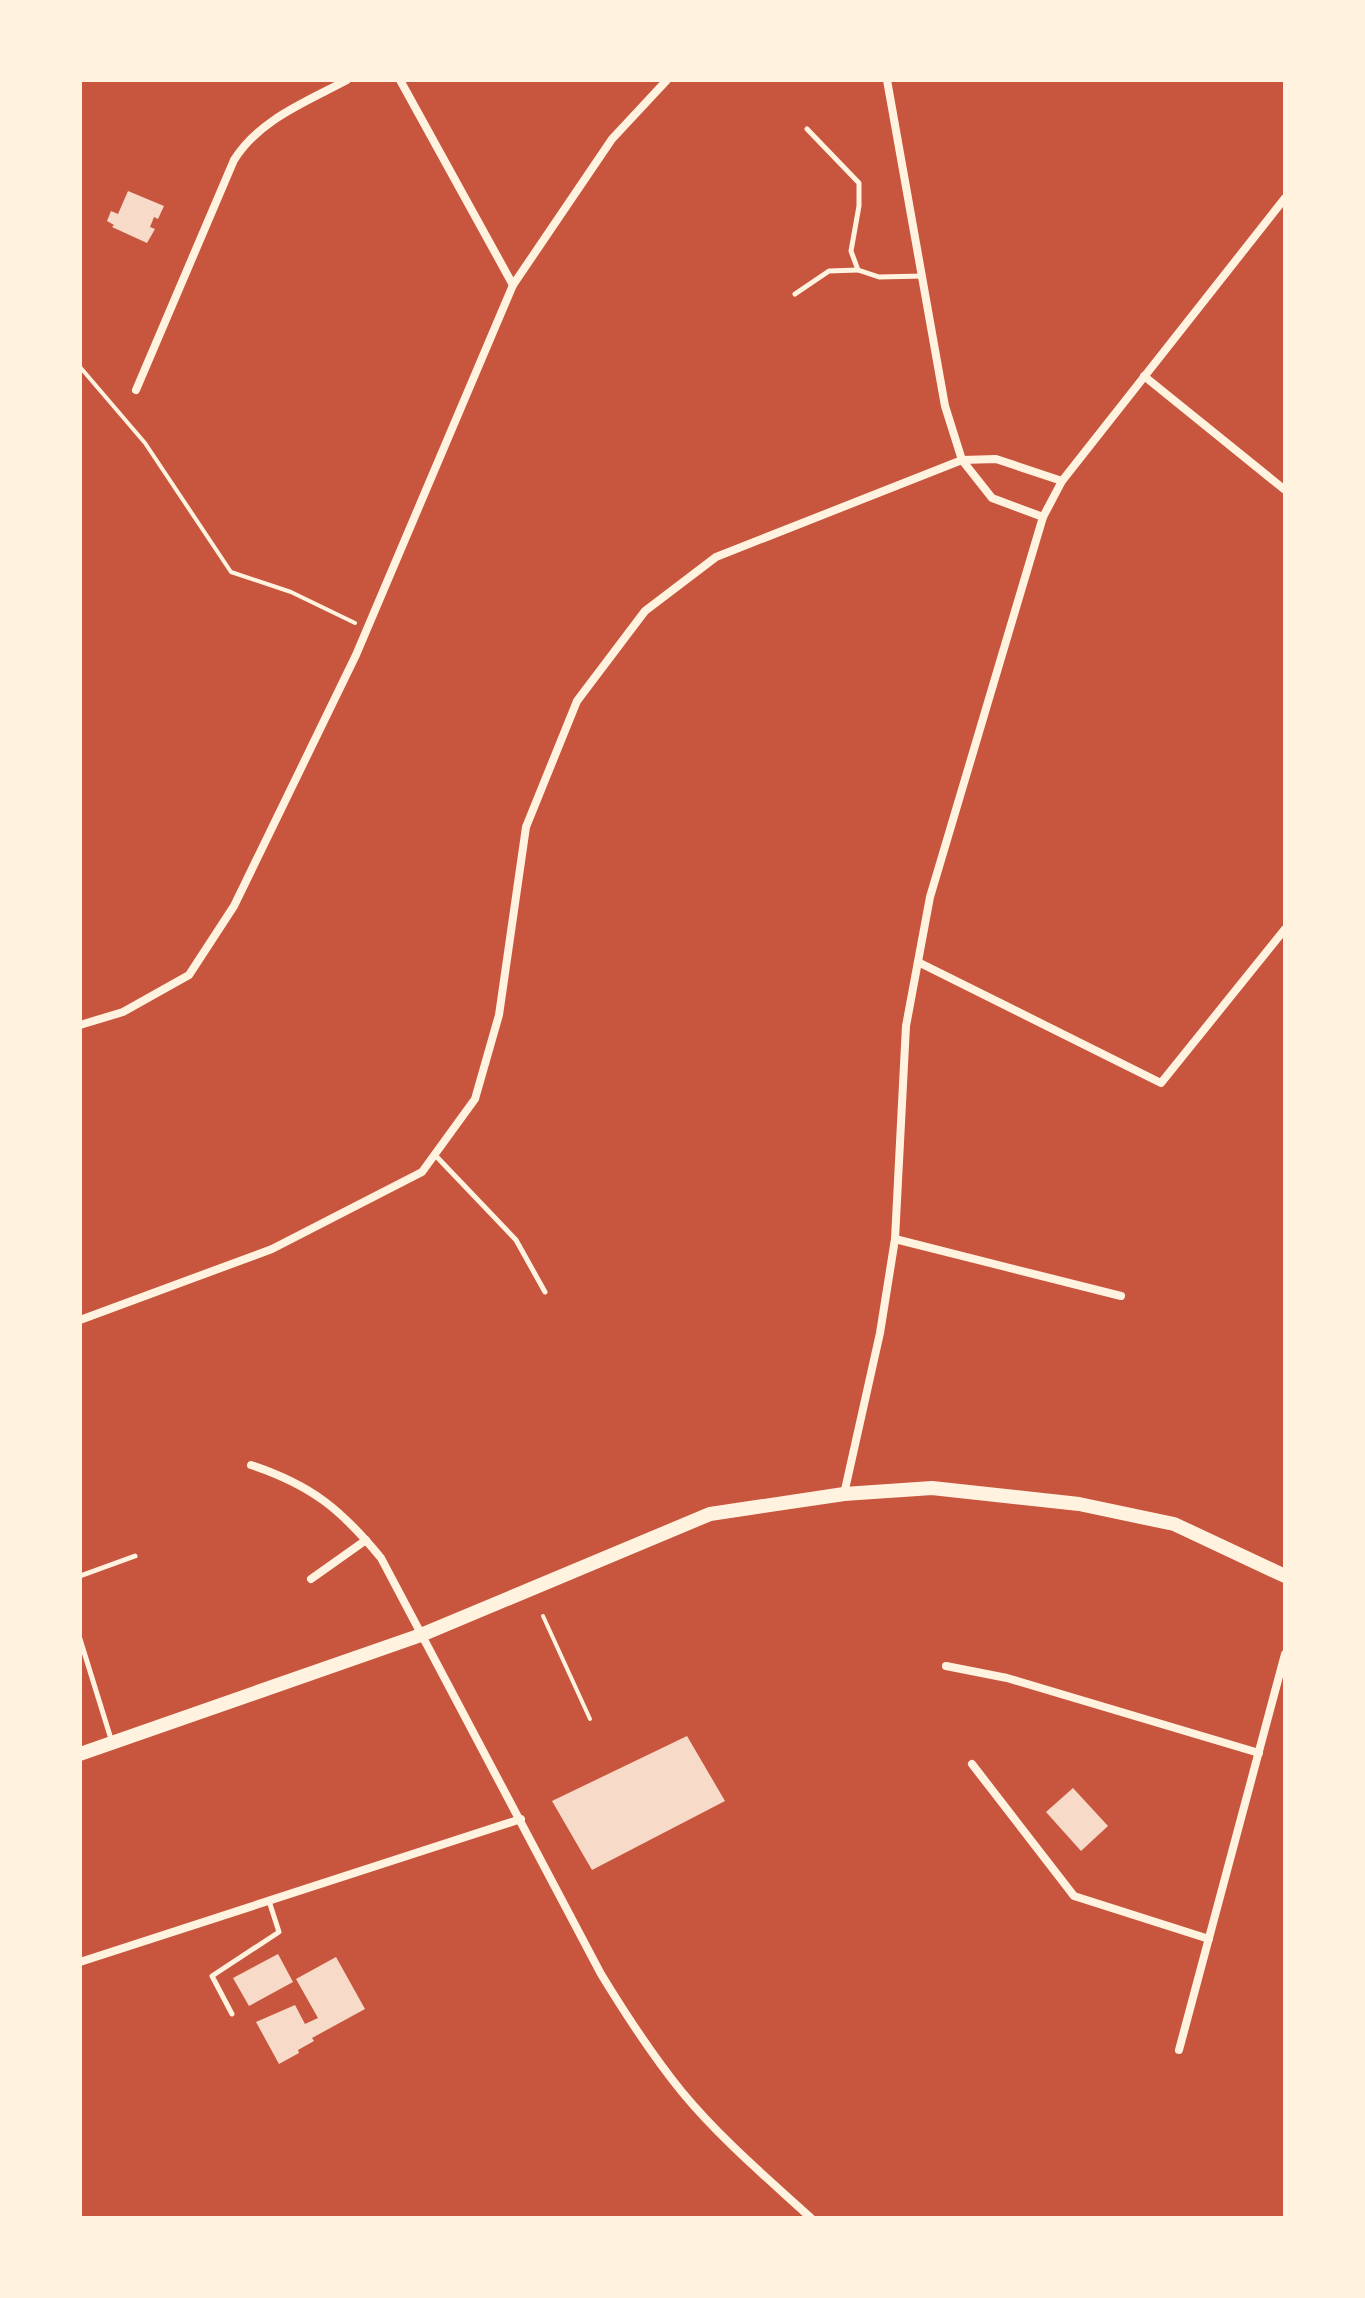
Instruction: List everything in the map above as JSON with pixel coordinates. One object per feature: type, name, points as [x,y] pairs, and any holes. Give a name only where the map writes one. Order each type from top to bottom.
[{"type":"main road","points":[[80,1754],[421,1635],[710,1514],[844,1494],[932,1488],[1079,1504],[1174,1524],[1285,1576]]},
{"type":"street","points":[[136,390],[234,160],[247,140],[266,123],[347,80]]},
{"type":"street","points":[[400,80],[513,285]]},
{"type":"street","points":[[80,1025],[123,1012],[189,975],[234,906],[367,629],[513,285],[612,139],[667,80]]},
{"type":"street","points":[[887,80],[945,406],[962,460],[992,498],[1043,517]]},
{"type":"street","points":[[844,1494],[880,1333],[895,1239],[906,1026],[930,897],[1043,517],[1062,481],[1285,198]]},
{"type":"street","points":[[1144,376],[1285,490]]},
{"type":"street","points":[[80,1320],[272,1249],[422,1172],[475,1099],[499,1015],[526,827],[577,701],[645,611],[716,557],[962,460],[996,459],[1062,481]]},
{"type":"street","points":[[918,962],[1161,1083],[1285,929]]},
{"type":"street","points":[[895,1239],[1121,1296]]},
{"type":"street","points":[[251,1465],[296,1480],[351,1522],[381,1558],[601,1974],[640,2037],[683,2093],[751,2164],[811,2218]]},
{"type":"street","points":[[311,1579],[366,1540]]},
{"type":"street","points":[[1179,2050],[1285,1654]]},
{"type":"street","points":[[946,1666],[1007,1678],[1259,1753]]},
{"type":"street","points":[[972,1764],[1074,1896],[1209,1939]]},
{"type":"street","points":[[80,1962],[521,1819]]},
{"type":"lane","points":[[807,129],[859,183],[859,206],[851,251],[858,270]]},
{"type":"lane","points":[[795,294],[829,271],[858,270],[879,277],[924,276]]},
{"type":"lane","points":[[435,1155],[516,1240],[545,1292]]},
{"type":"lane","points":[[80,1576],[135,1556]]},
{"type":"lane","points":[[80,1639],[113,1744]]},
{"type":"lane","points":[[232,2014],[212,1976],[279,1932],[269,1901]]},
{"type":"path","points":[[80,367],[145,443],[231,572],[291,592],[367,629]]},
{"type":"path","points":[[543,1616],[590,1719]]},
{"type":"building","points":[[128,191],[164,206],[158,219],[154,217],[150,227],[155,229],[147,243],[112,227],[114,225],[107,221],[111,211],[118,214]]},
{"type":"building","points":[[687,1736],[725,1801],[592,1870],[552,1801]]},
{"type":"building","points":[[1073,1788],[1108,1826],[1081,1851],[1046,1812]]},
{"type":"building","points":[[278,1954],[293,1982],[249,2006],[233,1978]]},
{"type":"building","points":[[336,1957],[365,2009],[312,2038],[314,2041],[298,2050],[299,2053],[279,2064],[256,2022],[295,2005],[305,2024],[318,2018],[296,1979]]}]
